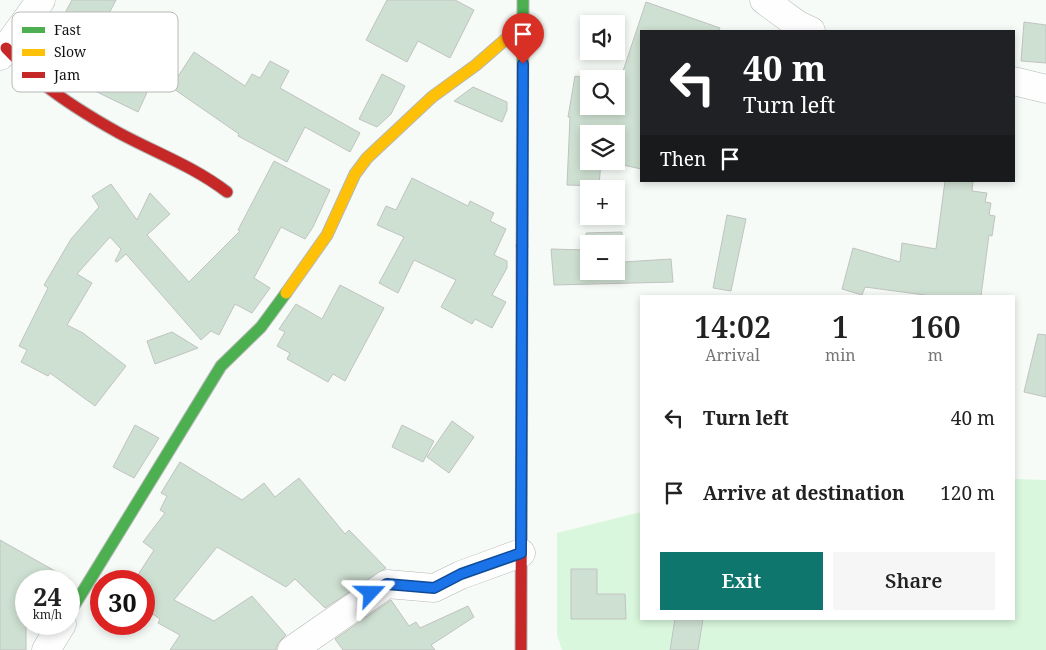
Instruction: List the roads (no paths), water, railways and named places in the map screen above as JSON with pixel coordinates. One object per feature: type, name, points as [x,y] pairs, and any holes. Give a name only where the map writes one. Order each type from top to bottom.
[{"type":"street","points":[[32,12],[41,0]]},
{"type":"street","points":[[521,650],[523,0]]},
{"type":"street","points":[[764,0],[798,25],[809,30]]},
{"type":"street","points":[[80,596],[221,366],[261,327],[327,235],[355,174],[367,158],[432,97],[476,65],[523,24]]},
{"type":"street","points":[[3,52],[12,40]]},
{"type":"street","points":[[1015,81],[1046,90]]},
{"type":"street","points":[[54,92],[70,104],[121,134],[178,161],[227,192]]},
{"type":"street","points":[[292,650],[387,584],[434,588],[461,574],[521,553]]},
{"type":"street","points":[[46,650],[55,635]]}]
